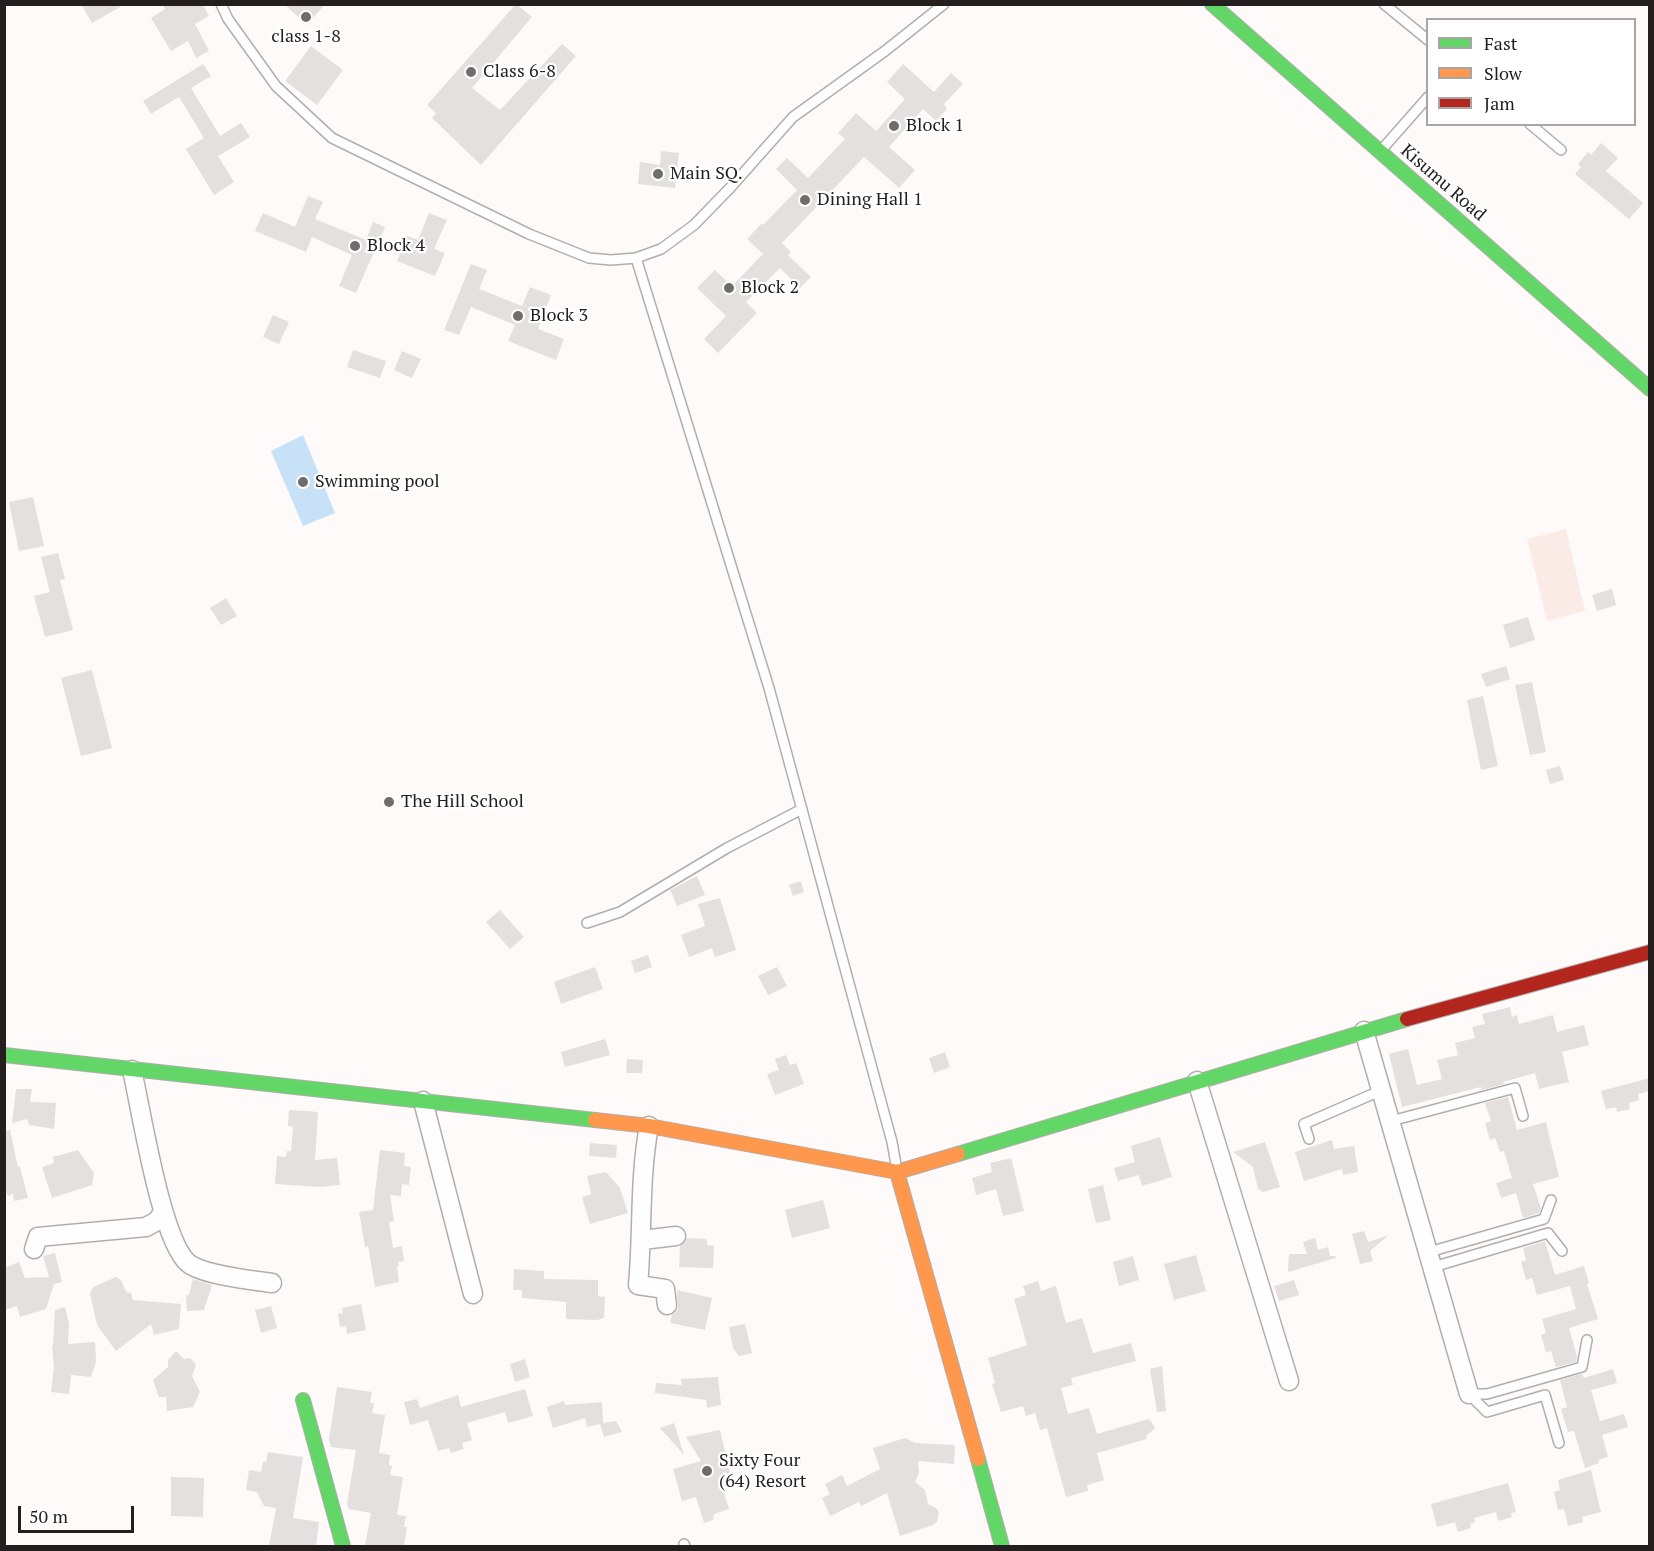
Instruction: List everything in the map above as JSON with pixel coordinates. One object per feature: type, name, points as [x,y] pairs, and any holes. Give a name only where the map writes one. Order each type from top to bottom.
[{"type":"main road","name":"Kisumu Road","points":[[1220,7],[1379,152],[1650,389]]},
{"type":"main road","points":[[4,1055],[649,1126],[897,1172],[1364,1031],[1650,952]]},
{"type":"main road","points":[[897,1172],[1002,1546]]},
{"type":"main road","points":[[303,1400],[343,1546]]},
{"type":"street","points":[[1364,1031],[1469,1394]]},
{"type":"street","points":[[132,1070],[164,1212],[176,1247],[189,1264],[211,1273],[272,1283]]},
{"type":"street","points":[[1197,1081],[1289,1381]]},
{"type":"street","points":[[423,1101],[473,1294]]},
{"type":"street","points":[[649,1126],[642,1175],[642,1240],[638,1285],[665,1290],[667,1305]]},
{"type":"street","points":[[34,1249],[38,1237],[146,1227],[157,1221],[164,1212]]},
{"type":"street","points":[[642,1240],[676,1236]]},
{"type":"lane","points":[[221,4],[228,19],[276,86],[332,138],[529,234],[589,258],[610,260],[636,258],[661,249],[694,225],[793,117],[885,51],[944,4]]},
{"type":"lane","points":[[1384,4],[1426,38]]},
{"type":"lane","points":[[1379,152],[1426,98]]},
{"type":"lane","points":[[1532,126],[1561,150]]},
{"type":"lane","points":[[636,258],[769,688],[892,1142],[897,1172]]},
{"type":"lane","points":[[587,923],[620,912],[727,848],[802,809]]},
{"type":"lane","points":[[1391,1121],[1515,1088],[1523,1116]]},
{"type":"lane","points":[[1309,1139],[1304,1124],[1382,1090]]},
{"type":"lane","points":[[1431,1259],[1544,1219],[1551,1200]]},
{"type":"lane","points":[[1431,1259],[1548,1233],[1562,1251]]},
{"type":"lane","points":[[1469,1394],[1487,1394],[1582,1366],[1587,1341]]},
{"type":"lane","points":[[1469,1394],[1487,1412],[1545,1395],[1559,1443]]},
{"type":"shaded area","points":[[1566,529],[1585,611],[1547,621],[1527,539]]},
{"type":"water","name":"Swimming pool","points":[[303,435],[335,513],[303,526],[271,451]]},
{"type":"building","points":[[81,4],[125,4],[92,23]]},
{"type":"building","points":[[163,4],[203,4],[209,16],[195,24],[209,51],[196,58],[188,41],[171,51],[151,18],[165,9]]},
{"type":"building","name":"class 1-8","points":[[284,4],[325,4],[307,25]]},
{"type":"building","name":"Class 6-8","points":[[516,4],[532,17],[472,88],[500,110],[562,44],[576,56],[481,165],[432,118],[436,113],[427,105]]},
{"type":"building","points":[[311,46],[343,70],[317,105],[285,81]]},
{"type":"building","points":[[203,64],[211,76],[191,88],[220,136],[241,123],[250,137],[218,156],[234,182],[214,195],[186,149],[204,138],[179,97],[151,114],[143,101]]},
{"type":"building","points":[[903,64],[934,92],[951,73],[963,84],[944,104],[947,109],[936,121],[923,109],[889,147],[915,170],[899,188],[864,157],[782,243],[791,252],[788,255],[811,277],[800,288],[780,268],[746,302],[757,313],[718,353],[704,339],[726,316],[697,288],[715,270],[732,286],[763,254],[747,239],[797,190],[776,169],[787,158],[808,178],[845,139],[838,133],[856,113],[876,131],[905,99],[887,82]]},
{"type":"building","points":[[1601,143],[1618,158],[1606,171],[1643,203],[1629,219],[1575,174],[1581,167],[1578,164],[1588,152],[1591,155]]},
{"type":"building","name":"Main SQ.","points":[[661,151],[679,153],[675,188],[638,184],[640,162],[660,165]]},
{"type":"building","name":"Block 4","points":[[308,196],[323,202],[315,219],[366,240],[373,222],[385,227],[356,293],[339,286],[352,255],[312,237],[306,252],[255,231],[263,213],[295,227]]},
{"type":"building","points":[[429,213],[447,220],[434,249],[445,253],[435,276],[397,261],[407,236],[418,240]]},
{"type":"building","name":"Block 3","points":[[471,264],[487,270],[479,289],[522,306],[530,287],[551,295],[538,329],[564,339],[556,360],[508,341],[515,325],[471,307],[459,335],[444,330]]},
{"type":"building","points":[[273,315],[289,322],[279,344],[263,337]]},
{"type":"building","points":[[353,350],[386,361],[380,378],[347,367]]},
{"type":"building","points":[[402,351],[421,359],[412,378],[394,370]]},
{"type":"building","points":[[33,497],[44,546],[19,551],[9,502]]},
{"type":"building","points":[[58,553],[65,579],[60,580],[73,630],[45,637],[34,596],[50,592],[41,557]]},
{"type":"building","points":[[1612,589],[1616,605],[1597,611],[1592,595]]},
{"type":"building","points":[[226,598],[237,616],[221,625],[210,608]]},
{"type":"building","points":[[1528,617],[1535,640],[1510,648],[1503,625]]},
{"type":"building","points":[[1506,666],[1510,679],[1486,687],[1481,674]]},
{"type":"building","points":[[92,670],[112,748],[81,756],[61,678]]},
{"type":"building","points":[[1532,682],[1546,752],[1530,755],[1515,685]]},
{"type":"building","points":[[1483,696],[1498,766],[1481,770],[1467,700]]},
{"type":"building","points":[[1560,766],[1564,780],[1550,784],[1546,770]]},
{"type":"building","points":[[697,876],[705,895],[677,906],[670,890]]},
{"type":"building","points":[[801,881],[804,892],[793,896],[789,885]]},
{"type":"building","points":[[720,898],[736,950],[715,957],[712,948],[689,957],[681,935],[705,926],[698,904]]},
{"type":"building","points":[[500,910],[524,937],[510,949],[486,922]]},
{"type":"building","points":[[648,955],[652,967],[635,973],[631,961]]},
{"type":"building","points":[[595,967],[603,989],[561,1004],[554,982]]},
{"type":"building","points":[[777,967],[787,986],[768,995],[758,976]]},
{"type":"building","points":[[1510,1007],[1512,1017],[1517,1015],[1519,1024],[1553,1015],[1557,1032],[1584,1025],[1589,1045],[1562,1052],[1569,1082],[1539,1089],[1535,1073],[1482,1090],[1481,1087],[1402,1107],[1389,1054],[1408,1049],[1417,1085],[1442,1079],[1437,1060],[1458,1055],[1455,1043],[1475,1038],[1472,1027],[1485,1024],[1482,1014]]},
{"type":"building","points":[[605,1039],[610,1055],[565,1067],[561,1052]]},
{"type":"building","points":[[945,1052],[950,1067],[934,1073],[929,1058]]},
{"type":"building","points":[[786,1055],[790,1065],[796,1063],[804,1084],[775,1095],[767,1074],[779,1070],[775,1059]]},
{"type":"building","points":[[627,1059],[643,1060],[642,1073],[626,1073]]},
{"type":"building","points":[[1650,1078],[1650,1091],[1638,1094],[1639,1100],[1629,1103],[1630,1109],[1617,1112],[1616,1107],[1606,1109],[1601,1091]]},
{"type":"building","points":[[16,1089],[32,1089],[30,1102],[56,1103],[54,1129],[29,1125],[27,1119],[12,1123]]},
{"type":"building","points":[[1508,1097],[1517,1130],[1546,1122],[1559,1177],[1533,1184],[1541,1208],[1539,1213],[1523,1218],[1516,1193],[1501,1198],[1496,1183],[1512,1178],[1504,1151],[1500,1152],[1495,1138],[1490,1140],[1485,1123],[1491,1121],[1485,1103]]},
{"type":"building","points":[[289,1110],[318,1112],[315,1160],[337,1158],[340,1185],[319,1187],[275,1184],[277,1156],[286,1157],[287,1151],[291,1151],[293,1127],[288,1126]]},
{"type":"building","points":[[10,1130],[28,1198],[14,1201],[13,1194],[8,1196],[4,1188],[4,1131]]},
{"type":"building","points":[[1160,1137],[1172,1177],[1142,1186],[1139,1175],[1118,1181],[1114,1168],[1135,1162],[1131,1146]]},
{"type":"building","points":[[1332,1140],[1334,1149],[1354,1146],[1358,1172],[1343,1175],[1342,1169],[1304,1181],[1295,1152]]},
{"type":"building","points":[[1265,1142],[1280,1187],[1263,1192],[1258,1189],[1253,1167],[1233,1152]]},
{"type":"building","points":[[590,1143],[617,1145],[616,1158],[589,1156]]},
{"type":"building","points":[[78,1150],[94,1173],[92,1185],[52,1198],[42,1167],[54,1163],[53,1157]]},
{"type":"building","points":[[380,1150],[405,1153],[404,1166],[411,1167],[409,1185],[402,1184],[401,1196],[390,1195],[394,1221],[389,1222],[393,1248],[402,1246],[404,1261],[398,1262],[399,1266],[397,1266],[399,1282],[375,1287],[359,1212],[373,1210]]},
{"type":"building","points":[[1011,1158],[1024,1211],[1003,1216],[996,1189],[976,1195],[972,1178],[992,1172],[990,1163]]},
{"type":"building","points":[[606,1172],[620,1188],[628,1213],[590,1224],[582,1197],[591,1194],[587,1176]]},
{"type":"building","points":[[1103,1185],[1111,1220],[1096,1223],[1088,1189]]},
{"type":"building","points":[[823,1200],[830,1228],[792,1238],[785,1210]]},
{"type":"building","points":[[1364,1231],[1368,1242],[1389,1235],[1370,1251],[1373,1261],[1360,1264],[1352,1234]]},
{"type":"building","points":[[687,1238],[707,1239],[707,1245],[714,1246],[713,1268],[679,1267],[680,1246]]},
{"type":"building","points":[[1315,1238],[1318,1250],[1328,1247],[1330,1256],[1336,1258],[1288,1272],[1289,1254],[1307,1254],[1303,1242]]},
{"type":"building","points":[[1545,1241],[1555,1275],[1584,1266],[1598,1319],[1569,1328],[1577,1356],[1576,1362],[1556,1367],[1551,1351],[1546,1352],[1541,1335],[1546,1333],[1542,1319],[1576,1309],[1570,1286],[1537,1295],[1532,1278],[1526,1280],[1521,1262],[1526,1260],[1523,1248]]},
{"type":"building","points":[[55,1253],[62,1282],[54,1284],[46,1309],[20,1317],[17,1306],[4,1310],[4,1268],[19,1262],[25,1278],[49,1277],[43,1256]]},
{"type":"building","points":[[1196,1255],[1206,1291],[1174,1300],[1164,1264]]},
{"type":"building","points":[[1133,1256],[1139,1280],[1119,1286],[1113,1262]]},
{"type":"building","points":[[514,1269],[544,1271],[544,1279],[598,1280],[598,1296],[605,1297],[604,1318],[597,1320],[566,1319],[566,1302],[522,1298],[522,1290],[513,1290]]},
{"type":"building","points":[[116,1277],[121,1280],[126,1292],[131,1293],[133,1300],[181,1304],[179,1329],[154,1335],[151,1324],[116,1351],[97,1325],[90,1294],[93,1287]]},
{"type":"building","points":[[193,1279],[212,1285],[204,1310],[187,1311],[186,1295],[189,1295]]},
{"type":"building","points":[[1294,1280],[1299,1295],[1279,1301],[1274,1286]]},
{"type":"building","points":[[1038,1281],[1041,1291],[1056,1286],[1066,1323],[1082,1318],[1093,1353],[1131,1343],[1136,1361],[1071,1378],[1073,1385],[1061,1388],[1068,1414],[1089,1408],[1097,1434],[1149,1419],[1155,1428],[1146,1436],[1147,1439],[1097,1453],[1104,1480],[1087,1485],[1088,1491],[1066,1497],[1047,1428],[1040,1430],[1035,1413],[1026,1416],[1023,1406],[1001,1412],[992,1384],[995,1383],[988,1358],[1027,1345],[1014,1299],[1026,1295],[1023,1286]]},
{"type":"building","points":[[677,1290],[712,1298],[705,1330],[670,1323],[672,1315],[678,1309]]},
{"type":"building","points":[[361,1304],[366,1330],[347,1334],[346,1326],[340,1327],[338,1314],[343,1313],[342,1308]]},
{"type":"building","points":[[271,1306],[277,1328],[261,1333],[255,1310]]},
{"type":"building","points":[[65,1307],[69,1324],[68,1344],[95,1342],[96,1362],[91,1377],[71,1375],[69,1394],[51,1392],[54,1368],[52,1345],[55,1310]]},
{"type":"building","points":[[745,1324],[752,1353],[739,1356],[733,1348],[729,1327]]},
{"type":"building","points":[[176,1351],[184,1359],[190,1358],[196,1365],[192,1376],[200,1392],[193,1407],[167,1411],[166,1397],[159,1397],[153,1380],[168,1367],[168,1360]]},
{"type":"building","points":[[525,1359],[530,1377],[515,1382],[510,1364]]},
{"type":"building","points":[[1162,1366],[1166,1411],[1157,1412],[1150,1369]]},
{"type":"building","points":[[1613,1369],[1617,1383],[1591,1390],[1600,1421],[1624,1414],[1628,1427],[1602,1435],[1608,1457],[1585,1468],[1574,1431],[1568,1432],[1561,1409],[1567,1407],[1560,1380],[1582,1374],[1584,1378]]},
{"type":"building","points":[[718,1377],[721,1405],[707,1408],[706,1400],[655,1393],[656,1383],[682,1385],[681,1379]]},
{"type":"building","points":[[337,1387],[372,1392],[370,1403],[374,1403],[372,1413],[385,1415],[379,1453],[390,1455],[389,1465],[392,1466],[390,1475],[403,1477],[397,1515],[406,1516],[404,1546],[365,1546],[371,1513],[349,1509],[347,1504],[356,1450],[331,1447],[329,1439]]},
{"type":"building","points":[[525,1389],[533,1416],[508,1423],[505,1412],[467,1423],[472,1440],[462,1443],[464,1449],[451,1453],[449,1448],[438,1451],[428,1420],[410,1425],[404,1402],[417,1399],[420,1408],[458,1395],[461,1407]]},
{"type":"building","points":[[564,1401],[565,1405],[602,1402],[603,1423],[616,1421],[622,1432],[604,1437],[600,1424],[587,1427],[585,1418],[553,1428],[547,1407]]},
{"type":"building","points":[[674,1423],[684,1455],[660,1428]]},
{"type":"building","points":[[720,1430],[734,1489],[722,1486],[729,1509],[714,1514],[713,1520],[704,1523],[696,1497],[682,1501],[673,1469],[701,1461],[686,1437]]},
{"type":"building","points":[[905,1438],[915,1443],[955,1445],[954,1464],[918,1461],[919,1473],[915,1482],[925,1490],[928,1504],[937,1509],[939,1513],[937,1522],[900,1536],[887,1493],[861,1506],[859,1502],[830,1516],[822,1498],[830,1494],[825,1484],[842,1475],[847,1486],[880,1469],[873,1448]]},
{"type":"building","points":[[268,1452],[303,1457],[293,1518],[319,1522],[316,1546],[269,1546],[276,1508],[264,1506],[257,1492],[246,1490],[249,1470],[261,1472]]},
{"type":"building","points":[[1591,1470],[1601,1512],[1582,1517],[1583,1522],[1568,1526],[1564,1509],[1558,1510],[1554,1492],[1560,1490],[1558,1480]]},
{"type":"building","points":[[171,1477],[204,1478],[203,1517],[171,1516]]},
{"type":"building","points":[[1508,1483],[1516,1512],[1511,1513],[1512,1517],[1498,1521],[1496,1512],[1474,1518],[1475,1522],[1470,1524],[1471,1528],[1458,1532],[1455,1522],[1437,1527],[1431,1504]]},
{"type":"traffic: fast","points":[[1212,4],[1650,389]]},
{"type":"traffic: fast","points":[[958,1154],[1407,1019]]},
{"type":"traffic: fast","points":[[4,1055],[595,1120]]},
{"type":"traffic: fast","points":[[303,1400],[343,1546]]},
{"type":"traffic: fast","points":[[978,1459],[1002,1546]]},
{"type":"traffic: slow","points":[[595,1120],[649,1126],[897,1172],[958,1154]]},
{"type":"traffic: slow","points":[[897,1172],[978,1459]]},
{"type":"traffic: jam","points":[[1407,1019],[1650,952]]},
{"type":"place","name":"class 1-8","points":[[306,17]]},
{"type":"place","name":"Class 6-8","points":[[471,72]]},
{"type":"place","name":"Block 1","points":[[894,126]]},
{"type":"place","name":"Main SQ.","points":[[658,174]]},
{"type":"place","name":"Dining Hall 1","points":[[805,200]]},
{"type":"place","name":"Block 4","points":[[355,246]]},
{"type":"place","name":"Block 2","points":[[729,288]]},
{"type":"place","name":"Block 3","points":[[518,316]]},
{"type":"place","name":"Swimming pool","points":[[303,482]]},
{"type":"place","name":"The Hill School","points":[[389,802]]},
{"type":"place","name":"Sixty Four (64) Resort","points":[[707,1471]]}]
